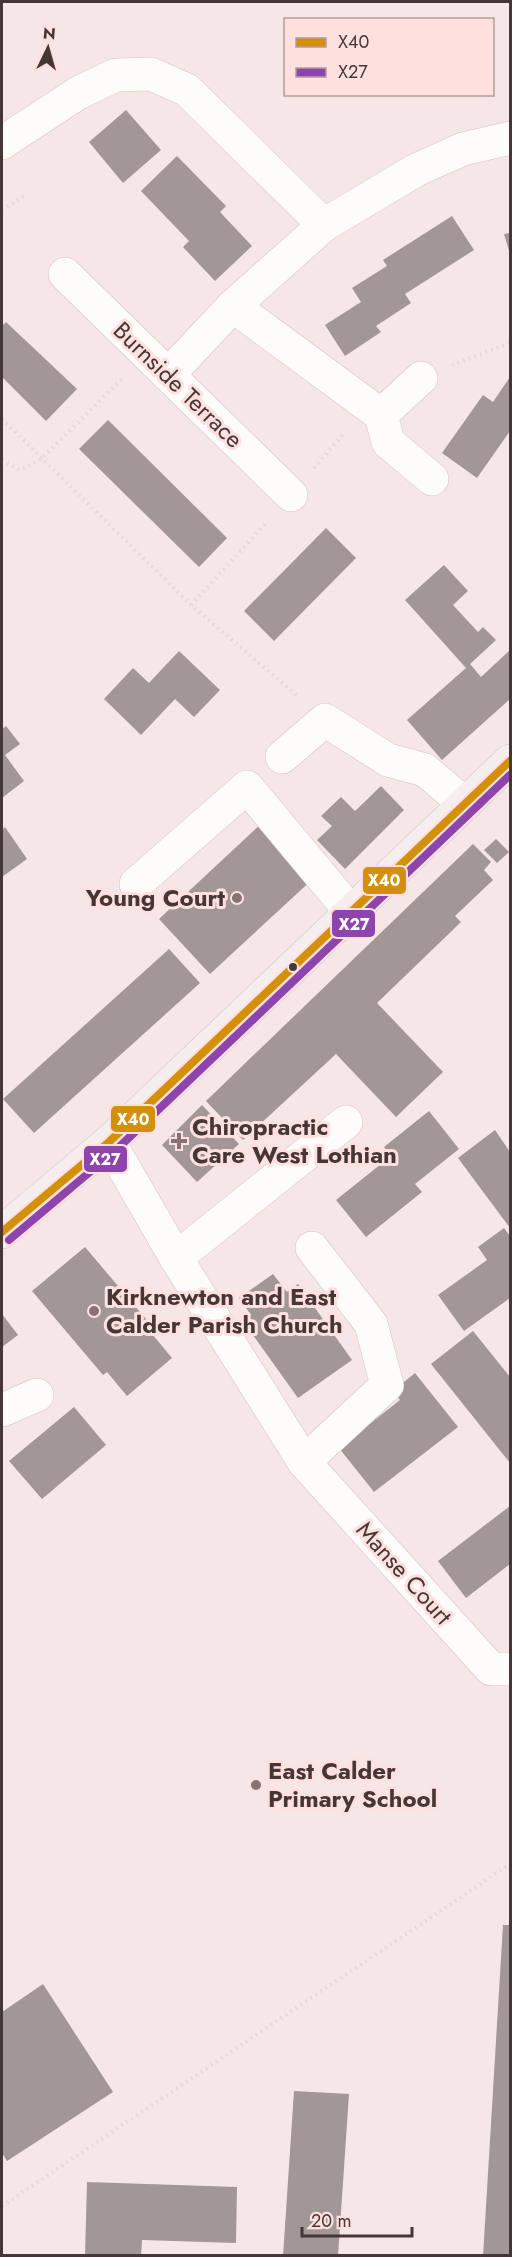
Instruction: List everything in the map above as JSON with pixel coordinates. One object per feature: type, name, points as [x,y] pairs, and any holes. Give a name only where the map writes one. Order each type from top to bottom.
[{"type":"main road","points":[[2,1232],[109,1142],[465,804],[507,771]]},
{"type":"street","points":[[2,143],[78,93],[116,75],[151,74],[187,90],[324,225]]},
{"type":"street","points":[[157,364],[233,306],[324,225],[416,170],[463,149],[510,138]]},
{"type":"street","name":"Burnside Terrace","points":[[65,274],[291,495]]},
{"type":"street","points":[[233,306],[381,415],[388,442],[432,479]]},
{"type":"street","points":[[381,415],[421,378]]},
{"type":"street","points":[[282,757],[325,720],[388,760],[425,770],[465,804]]},
{"type":"street","points":[[136,884],[247,787],[351,912]]},
{"type":"street","points":[[176,1258],[346,1122]]},
{"type":"street","name":"Manse Court","points":[[109,1142],[176,1258],[304,1462],[491,1669],[510,1669]]},
{"type":"street","points":[[304,1462],[387,1385],[371,1324],[312,1248]]},
{"type":"street","points":[[2,1410],[37,1395]]},
{"type":"path","points":[[2,210],[24,196]]},
{"type":"path","points":[[421,378],[510,344]]},
{"type":"path","points":[[2,460],[20,470],[40,460],[157,364]]},
{"type":"path","points":[[2,419],[40,460],[191,605],[325,720]]},
{"type":"path","points":[[2,2206],[510,1864]]},
{"type":"building","points":[[126,110],[161,150],[123,183],[89,142]]},
{"type":"building","points":[[177,156],[226,206],[220,212],[252,246],[215,281],[183,247],[189,241],[141,191]]},
{"type":"building","points":[[452,216],[474,250],[405,294],[411,303],[376,326],[381,332],[345,356],[325,325],[361,302],[352,288],[387,266],[383,260]]},
{"type":"building","points":[[510,233],[510,254],[504,234]]},
{"type":"building","points":[[6,322],[77,389],[46,421],[2,377],[2,326]]},
{"type":"building","points":[[510,377],[510,431],[477,478],[442,453],[483,395],[493,402]]},
{"type":"building","points":[[108,420],[227,538],[199,567],[79,449]]},
{"type":"building","points":[[326,528],[356,558],[274,641],[244,611]]},
{"type":"building","points":[[444,565],[468,591],[453,605],[478,632],[483,627],[496,640],[470,664],[481,677],[510,650],[510,699],[442,760],[407,720],[466,668],[405,600]]},
{"type":"building","points":[[179,651],[220,690],[194,717],[175,699],[141,735],[104,699],[133,668],[149,683]]},
{"type":"building","points":[[6,726],[20,744],[5,755],[24,781],[2,798],[2,729]]},
{"type":"building","points":[[381,786],[404,810],[345,869],[317,840],[332,826],[321,816],[341,797],[355,811]]},
{"type":"building","name":"Young Court","points":[[263,822],[315,877],[210,974],[159,919]]},
{"type":"building","points":[[5,827],[27,859],[2,877],[2,830]]},
{"type":"building","points":[[496,839],[509,852],[497,863],[484,850]]},
{"type":"building","points":[[473,844],[491,862],[484,870],[493,880],[455,916],[461,922],[377,1003],[443,1072],[396,1117],[336,1054],[243,1140],[206,1101]]},
{"type":"building","points":[[169,949],[200,983],[34,1133],[3,1099]]},
{"type":"building","points":[[202,1105],[239,1144],[197,1182],[162,1145]]},
{"type":"building","points":[[429,1111],[459,1149],[415,1184],[422,1192],[366,1237],[336,1200],[391,1156],[384,1147]]},
{"type":"building","points":[[495,1130],[510,1152],[510,1228],[458,1158]]},
{"type":"building","points":[[504,1228],[510,1236],[510,1298],[464,1331],[438,1295],[487,1260],[478,1247]]},
{"type":"building","name":"Kirknewton and East Calder Parish Church","points":[[85,1247],[156,1331],[152,1334],[172,1358],[127,1396],[107,1372],[103,1375],[32,1291]]},
{"type":"building","points":[[273,1274],[287,1292],[298,1284],[352,1360],[298,1398],[243,1321],[251,1315],[239,1298]]},
{"type":"building","points":[[2,1314],[18,1335],[2,1347]]},
{"type":"building","points":[[473,1331],[510,1377],[510,1463],[431,1364]]},
{"type":"building","points":[[415,1373],[458,1427],[374,1492],[339,1448],[400,1400],[393,1391]]},
{"type":"building","points":[[74,1407],[106,1445],[42,1499],[9,1461]]},
{"type":"building","points":[[510,1506],[510,1564],[466,1598],[438,1561]]},
{"type":"building","points":[[503,1925],[510,1925],[510,2256],[483,2256]]},
{"type":"building","points":[[43,1984],[113,2092],[7,2161],[2,2153],[2,2012]]},
{"type":"building","points":[[294,2091],[349,2094],[338,2256],[283,2256]]},
{"type":"building","points":[[87,2182],[237,2187],[236,2243],[142,2240],[141,2256],[85,2256]]},
{"type":"transit line","name":"X40","points":[[2,1232],[109,1142],[510,761]]},
{"type":"transit line","name":"X27","points":[[9,1240],[116,1150],[510,775]]},
{"type":"place","name":"Young Court","points":[[237,898]]},
{"type":"place","name":"Chiropractic Care West Lothian","points":[[179,1141]]},
{"type":"place","name":"Kirknewton and East Calder Parish Church","points":[[94,1311]]},
{"type":"place","name":"East Calder Primary School","points":[[256,1785]]}]
